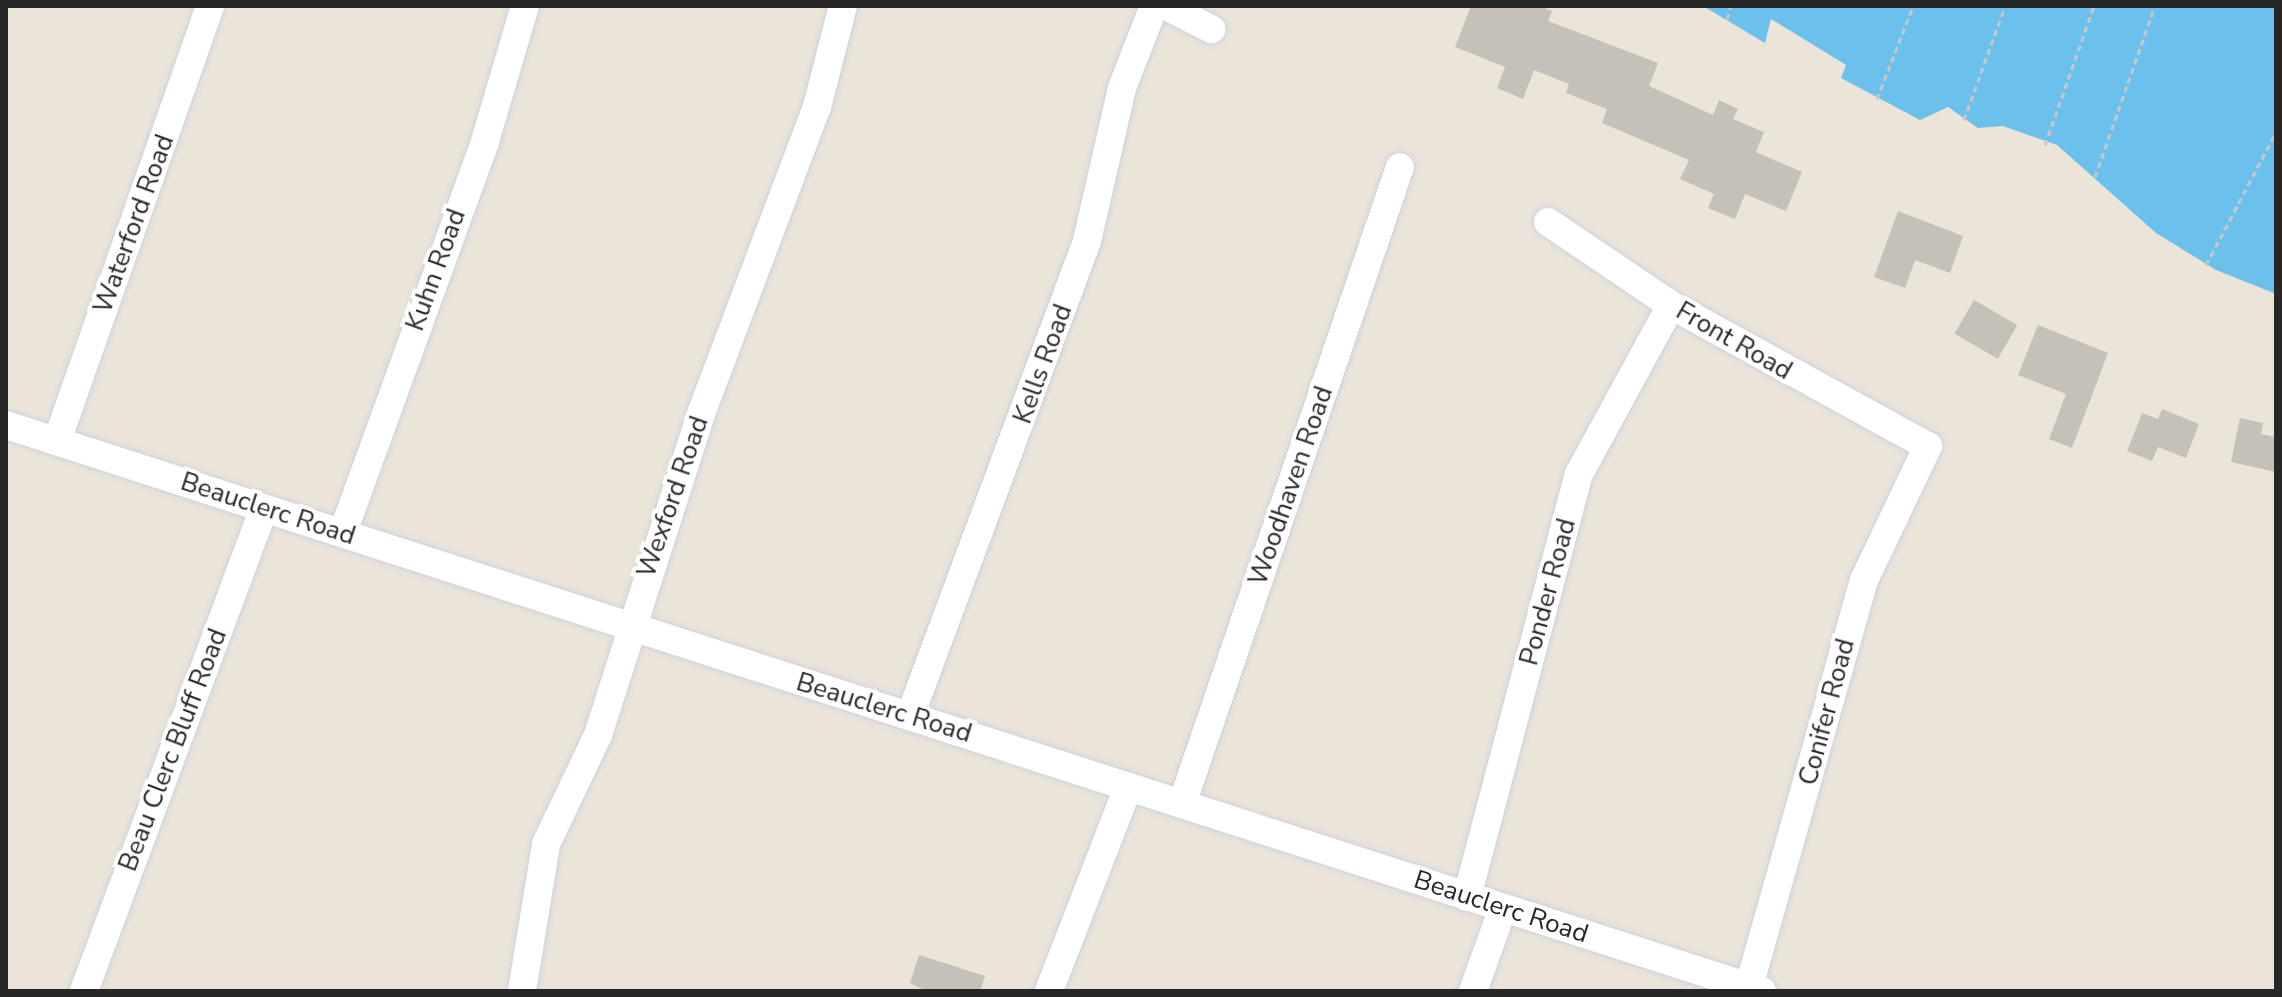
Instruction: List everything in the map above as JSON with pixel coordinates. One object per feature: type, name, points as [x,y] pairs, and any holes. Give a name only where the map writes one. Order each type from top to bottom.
[{"type":"street","name":"Waterford Road","points":[[57,441],[210,6]]},
{"type":"street","name":"Kuhn Road","points":[[343,532],[485,141],[525,6]]},
{"type":"street","name":"Wexford Road","points":[[522,991],[544,853],[598,735],[702,411],[817,107],[843,6]]},
{"type":"street","name":"Kells Road","points":[[910,716],[1087,241],[1122,88],[1154,6]]},
{"type":"street","points":[[1166,6],[1211,29]]},
{"type":"street","name":"Woodhaven Road","points":[[1182,804],[1400,167]]},
{"type":"street","name":"Front Road","points":[[1548,222],[1671,305],[1928,446]]},
{"type":"street","name":"Ponder Road","points":[[1467,897],[1579,474],[1671,305]]},
{"type":"street","name":"Beauclerc Road","points":[[6,425],[1756,989]]},
{"type":"street","name":"Conifer Road","points":[[1756,989],[1864,580],[1928,446]]},
{"type":"street","name":"Beau Clerc Bluff Road","points":[[84,991],[264,508]]},
{"type":"street","points":[[1049,991],[1128,787]]},
{"type":"street","points":[[1473,991],[1503,908]]},
{"type":"path","points":[[1727,19],[1731,6]]},
{"type":"path","points":[[1877,99],[1913,6]]},
{"type":"path","points":[[1964,120],[2005,6]]},
{"type":"path","points":[[2045,145],[2094,6]]},
{"type":"path","points":[[2095,177],[2155,6]]},
{"type":"path","points":[[2206,265],[2276,132]]},
{"type":"water","points":[[1703,6],[2276,6],[2276,294],[2216,270],[2156,233],[2057,145],[2003,126],[1978,128],[1948,107],[1920,120],[1841,78],[1846,65],[1771,19],[1765,43]]},
{"type":"building","points":[[1471,6],[1540,6],[1552,11],[1548,21],[1658,63],[1649,86],[1713,115],[1719,100],[1738,109],[1733,119],[1764,132],[1756,152],[1802,172],[1786,211],[1745,194],[1735,219],[1708,208],[1714,194],[1680,179],[1689,160],[1602,123],[1607,109],[1566,93],[1569,84],[1534,70],[1523,99],[1497,88],[1505,67],[1455,47]]},
{"type":"building","points":[[1898,211],[1963,236],[1950,273],[1915,260],[1905,288],[1874,277]]},
{"type":"building","points":[[1974,300],[2017,325],[1998,359],[1954,334]]},
{"type":"building","points":[[2038,325],[2108,353],[2072,448],[2049,439],[2066,394],[2018,375]]},
{"type":"building","points":[[2162,409],[2199,424],[2186,458],[2158,447],[2152,461],[2127,451],[2142,413],[2158,419]]},
{"type":"building","points":[[2240,418],[2263,423],[2261,434],[2276,437],[2276,472],[2231,462]]},
{"type":"building","points":[[919,955],[985,976],[980,991],[926,991],[910,983]]}]
